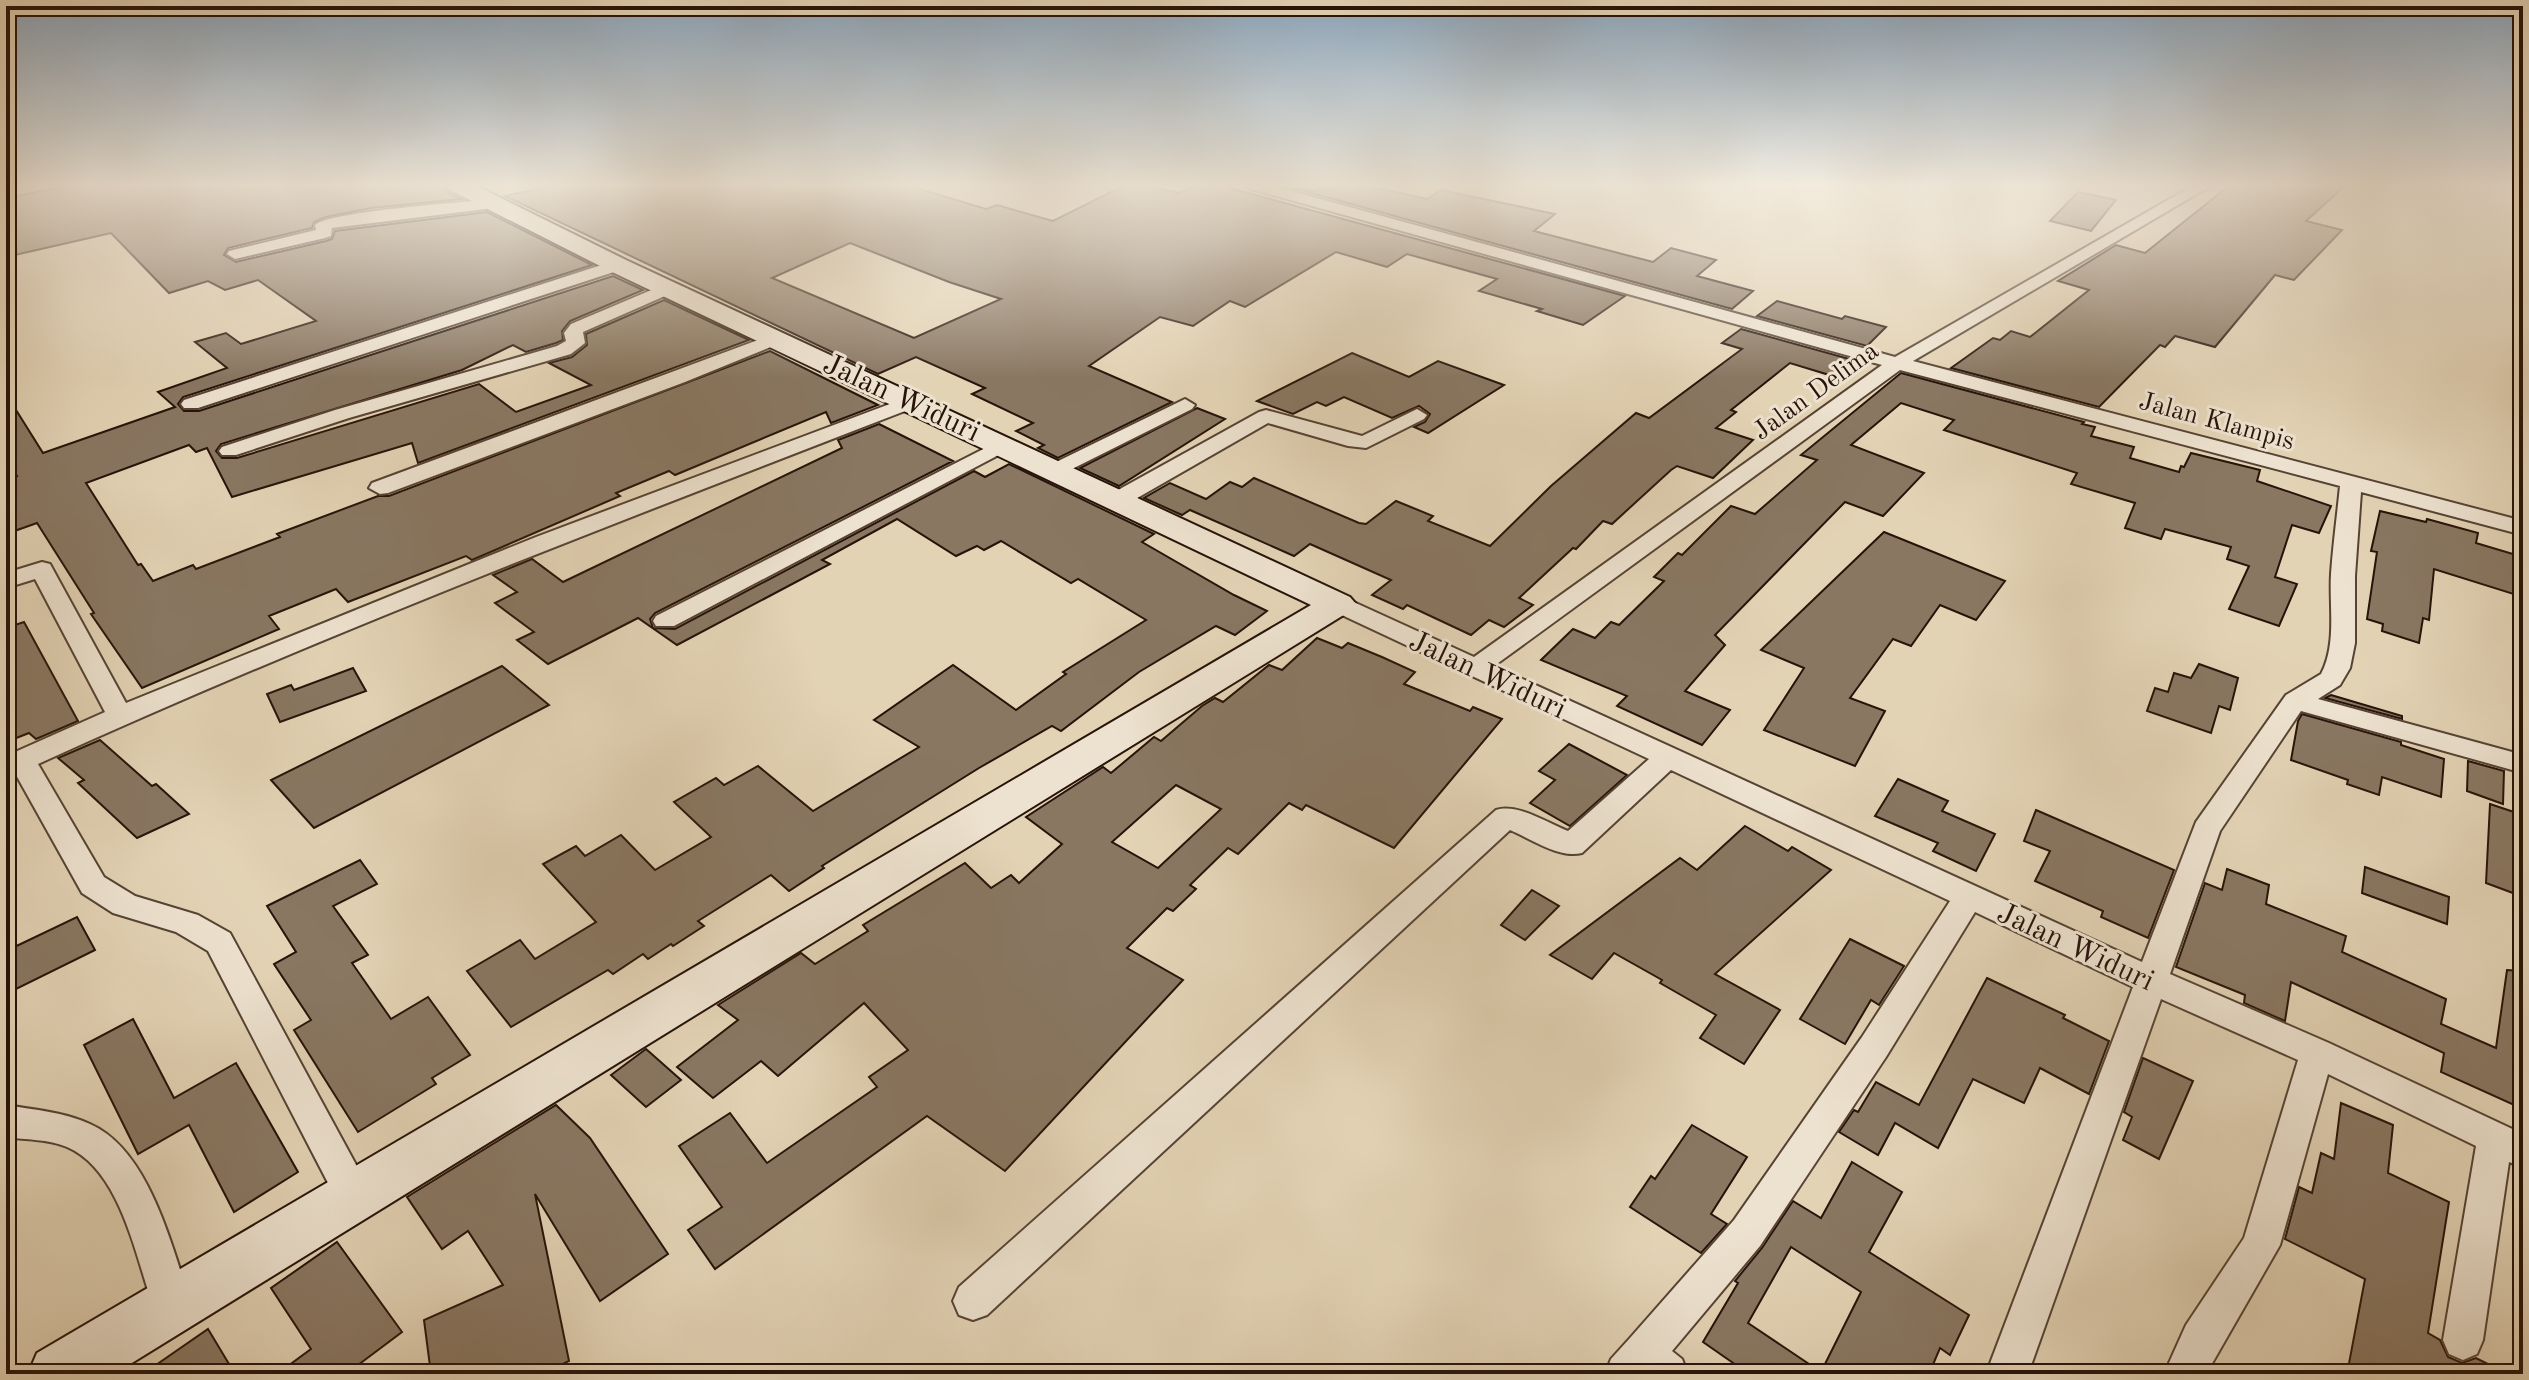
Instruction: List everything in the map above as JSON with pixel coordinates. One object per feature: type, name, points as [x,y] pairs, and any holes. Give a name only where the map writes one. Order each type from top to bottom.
[{"type":"main road","name":"Jalan Widuri","points":[[586,249],[1338,604]]},
{"type":"main road","points":[[58,1374],[173,1308],[1338,604]]},
{"type":"street","points":[[235,254],[255,249]]},
{"type":"street","name":"Jalan Klampis","points":[[1486,249],[2351,485],[2523,528]]},
{"type":"street","name":"Jalan Delima","points":[[1475,668],[1897,363],[2094,249]]},
{"type":"street","points":[[191,404],[617,265]]},
{"type":"street","points":[[229,451],[342,414],[564,350],[576,343],[573,333],[577,328],[668,288]]},
{"type":"street","points":[[380,488],[678,378],[777,338]]},
{"type":"street","points":[[354,1196],[219,942],[185,921],[137,912],[107,898],[93,885],[14,763],[120,716],[522,551],[911,402]]},
{"type":"street","points":[[1055,470],[1185,405]]},
{"type":"street","points":[[1117,500],[1261,417],[1273,416],[1355,442],[1366,442],[1417,415]]},
{"type":"street","points":[[665,621],[1003,445]]},
{"type":"street","points":[[2007,1374],[2072,1203],[2206,829],[2295,701],[2331,679],[2337,668],[2343,643],[2343,576],[2351,485]]},
{"type":"street","points":[[6,581],[42,569],[120,716]]},
{"type":"street","name":"Jalan Widuri","points":[[1338,604],[2509,1144]]},
{"type":"street","points":[[2295,701],[2523,764]]},
{"type":"street","points":[[973,1301],[1506,817],[1572,845],[1668,757]]},
{"type":"street","points":[[1646,1367],[1747,1233],[1874,1047],[1969,897]]},
{"type":"street","points":[[2185,1374],[2208,1323],[2249,1269],[2261,1245],[2317,1053]]},
{"type":"street","points":[[6,1121],[80,1136],[112,1159],[131,1192],[173,1308]]},
{"type":"street","points":[[2463,1340],[2509,1144]]},
{"type":"building","points":[[6,249],[39,249],[6,257]]},
{"type":"building","points":[[127,249],[227,249],[224,255],[236,262],[290,249],[561,249],[592,265],[183,397],[178,404],[184,411],[199,411],[613,276],[643,290],[570,321],[562,331],[563,340],[556,343],[526,352],[513,345],[462,370],[221,444],[216,451],[222,458],[237,458],[479,384],[516,412],[591,385],[549,363],[572,357],[587,345],[586,334],[664,300],[749,340],[418,463],[412,443],[232,497],[207,448],[196,452],[189,445],[86,483],[138,565],[141,564],[153,581],[193,565],[196,569],[280,537],[277,534],[378,496],[389,496],[770,351],[878,405],[831,423],[826,412],[675,475],[669,471],[616,493],[620,496],[472,560],[466,556],[348,602],[336,589],[269,616],[279,629],[142,688],[91,614],[94,613],[37,523],[6,534],[6,479],[17,476],[6,456],[6,394],[43,453],[175,407],[158,392],[227,368],[195,342],[226,333],[241,344],[316,321],[258,280],[225,290],[208,281],[169,293]]},
{"type":"building","points":[[617,249],[836,249],[772,278],[914,338],[1001,299],[866,249],[1455,249],[1625,296],[1583,325],[1537,311],[1542,309],[1479,291],[1497,279],[1407,254],[1387,267],[1336,252],[1245,307],[1230,301],[1193,326],[1160,317],[1089,366],[1172,402],[1058,458],[1038,448],[1044,445],[1016,431],[1033,423],[972,394],[985,388],[916,357],[878,374]]},
{"type":"building","points":[[1516,249],[1605,249],[1653,262],[1669,249],[1676,249],[1716,260],[1697,276],[1753,291],[1732,309]]},
{"type":"building","points":[[2109,249],[2145,253],[2150,249],[2323,249],[2294,280],[2275,275],[2215,347],[2175,336],[2165,347],[2160,345],[2099,407],[1951,368],[1993,338],[2000,340],[2011,331],[2030,337],[2089,290],[2058,281]]},
{"type":"building","points":[[1777,301],[1842,319],[1845,316],[1886,327],[1867,346],[1757,316]]},
{"type":"building","points":[[1741,329],[1853,360],[1836,377],[1790,363],[1731,410],[1736,412],[1716,428],[1753,440],[1713,478],[1677,466],[1671,470],[1612,524],[1603,521],[1519,598],[1533,605],[1504,627],[1489,620],[1471,635],[1407,605],[1403,609],[1372,595],[1391,580],[1310,544],[1294,556],[1190,510],[1182,515],[1144,498],[1170,483],[1206,499],[1230,482],[1242,487],[1254,478],[1359,523],[1366,524],[1396,501],[1433,516],[1428,521],[1490,546],[1551,486],[1636,413],[1649,418],[1742,349],[1722,343]]},
{"type":"building","points":[[1352,353],[1409,377],[1438,361],[1504,385],[1428,433],[1414,427],[1425,422],[1430,414],[1419,406],[1392,418],[1344,397],[1326,406],[1317,402],[1293,414],[1257,401]]},
{"type":"building","points":[[1901,373],[2084,422],[2082,424],[2095,427],[2091,436],[2134,447],[2130,458],[2179,472],[2191,453],[2260,470],[2257,481],[2331,506],[2319,533],[2292,525],[2275,577],[2297,584],[2279,626],[2229,609],[2249,566],[2227,559],[2231,547],[2165,529],[2161,539],[2125,528],[2135,503],[2071,484],[2077,473],[1944,430],[1954,420],[1901,403],[1851,445],[1924,473],[1883,516],[1845,502],[1715,635],[1725,645],[1685,691],[1730,710],[1702,745],[1617,706],[1627,696],[1541,660],[1573,629],[1595,638],[1611,622],[1619,625],[1664,581],[1654,577],[1678,553],[1682,555],[1731,506],[1755,514],[1817,460],[1801,455]]},
{"type":"building","points":[[1197,408],[1225,419],[1119,486],[1080,468]]},
{"type":"building","points":[[879,424],[953,461],[655,613],[650,619],[653,628],[675,629],[974,471],[985,477],[1009,464],[1154,534],[1142,542],[1267,611],[1235,635],[1216,626],[1139,672],[1061,731],[1052,726],[979,768],[822,866],[824,868],[789,891],[771,875],[698,921],[704,926],[673,946],[671,944],[648,959],[643,954],[613,974],[608,970],[511,1027],[467,971],[520,940],[535,959],[596,922],[543,864],[576,846],[585,856],[621,835],[655,870],[711,837],[674,802],[716,778],[724,785],[758,766],[813,811],[919,747],[874,720],[953,665],[1016,710],[1066,674],[1063,672],[1146,620],[1078,579],[1071,583],[1001,541],[984,550],[977,546],[956,556],[897,519],[822,560],[830,564],[677,645],[638,618],[548,664],[517,640],[534,632],[495,603],[517,592],[493,575],[532,559],[563,582],[842,448],[838,440]]},
{"type":"building","points":[[2380,511],[2426,522],[2427,519],[2478,533],[2476,543],[2523,557],[2523,597],[2434,569],[2429,620],[2423,618],[2419,643],[2382,631],[2383,624],[2367,619],[2377,552],[2371,551]]},
{"type":"building","points":[[1884,532],[2005,581],[1976,620],[1940,605],[1911,646],[1893,639],[1850,698],[1885,711],[1855,766],[1764,730],[1804,668],[1761,650]]},
{"type":"building","points":[[24,622],[78,721],[36,739],[29,733],[6,742],[6,628]]},
{"type":"building","points":[[1317,638],[1342,648],[1348,643],[1415,672],[1404,684],[1470,711],[1473,707],[1502,719],[1394,848],[1306,805],[1302,810],[1289,803],[1238,854],[1228,848],[1190,885],[1196,889],[1173,911],[1167,908],[1127,948],[1183,980],[1005,1171],[927,1116],[715,1269],[688,1230],[722,1207],[679,1146],[730,1113],[767,1163],[877,1087],[869,1077],[908,1050],[864,1003],[778,1076],[761,1061],[713,1098],[677,1067],[738,1020],[718,1005],[801,953],[815,964],[868,931],[863,925],[965,863],[991,888],[1011,875],[1019,883],[1062,844],[1026,817],[1103,767],[1111,773],[1154,737],[1161,741],[1202,706],[1215,698],[1223,702],[1269,665],[1282,670]],"holes":[[[1176,785],[1221,809],[1158,868],[1112,842]]]},
{"type":"building","points":[[2199,664],[2238,678],[2230,710],[2219,706],[2211,733],[2147,711],[2155,688],[2168,692],[2174,673],[2191,678]]},
{"type":"building","points":[[502,666],[549,705],[314,828],[271,780]]},
{"type":"building","points":[[353,668],[366,691],[280,722],[267,694],[291,685],[294,690]]},
{"type":"building","points":[[2331,695],[2402,716],[2402,719],[2325,698]]},
{"type":"building","points":[[2302,714],[2401,742],[2401,745],[2444,759],[2441,797],[2382,777],[2379,795],[2347,784],[2348,780],[2291,760]]},
{"type":"building","points":[[100,740],[189,814],[137,838],[78,783],[84,780],[58,758]]},
{"type":"building","points":[[1569,744],[1627,775],[1570,826],[1530,803],[1555,780],[1539,771]]},
{"type":"building","points":[[2468,761],[2504,771],[2503,804],[2467,791]]},
{"type":"building","points":[[1898,779],[1948,801],[1942,811],[1995,834],[1976,871],[1933,851],[1938,843],[1875,816]]},
{"type":"building","points":[[2490,804],[2523,815],[2521,896],[2486,883]]},
{"type":"building","points":[[2036,810],[2174,870],[2148,938],[2101,917],[2103,911],[2035,881],[2050,851],[2024,841]]},
{"type":"building","points":[[1745,826],[1788,851],[1792,847],[1831,870],[1715,974],[1780,1010],[1744,1064],[1700,1038],[1716,1015],[1614,953],[1592,979],[1550,955],[1680,858],[1697,870]]},
{"type":"building","points":[[360,860],[377,884],[333,906],[368,955],[352,963],[391,1019],[428,997],[470,1055],[432,1078],[436,1084],[358,1132],[294,1030],[311,1020],[274,964],[296,952],[267,906]]},
{"type":"building","points":[[2365,867],[2449,897],[2447,924],[2362,893]]},
{"type":"building","points":[[2227,869],[2269,885],[2266,904],[2346,936],[2342,952],[2446,999],[2441,1024],[2496,1048],[2507,970],[2523,971],[2523,1109],[2441,1072],[2444,1053],[2291,982],[2285,1021],[2244,1003],[2245,995],[2176,967],[2205,883],[2222,890]]},
{"type":"building","points":[[1532,890],[1559,906],[1525,940],[1501,925]]},
{"type":"building","points":[[77,917],[95,950],[6,994],[6,951]]},
{"type":"building","points":[[1850,939],[1904,966],[1879,1005],[1871,1000],[1845,1044],[1800,1019]]},
{"type":"building","points":[[1987,978],[2065,1015],[2063,1018],[2109,1041],[2089,1094],[2040,1068],[2024,1103],[1973,1079],[1938,1148],[1895,1123],[1878,1155],[1839,1132],[1854,1110],[1858,1112],[1876,1082],[1919,1105]]},
{"type":"building","points":[[133,1019],[174,1098],[236,1063],[298,1172],[234,1212],[189,1125],[138,1154],[84,1045]]},
{"type":"building","points":[[646,1049],[681,1080],[646,1107],[611,1075]]},
{"type":"building","points":[[2143,1058],[2193,1081],[2159,1159],[2123,1140],[2132,1117],[2124,1112]]},
{"type":"building","points":[[2341,1103],[2393,1125],[2388,1173],[2449,1202],[2428,1333],[2440,1340],[2448,1357],[2462,1363],[2476,1358],[2508,1374],[2347,1374],[2365,1279],[2285,1239],[2299,1187],[2312,1193],[2321,1153],[2334,1159]]},
{"type":"building","points":[[556,1105],[590,1138],[668,1254],[600,1301],[535,1194],[569,1361],[542,1374],[431,1374],[424,1320],[503,1285],[468,1231],[442,1249],[407,1197]]},
{"type":"building","points":[[1692,1125],[1747,1157],[1711,1214],[1727,1224],[1701,1253],[1630,1207],[1651,1176],[1655,1179]]},
{"type":"building","points":[[1852,1162],[1902,1192],[1869,1252],[1969,1315],[1950,1355],[1940,1348],[1929,1374],[1749,1374],[1703,1342],[1738,1283],[1735,1281],[1762,1248],[1793,1201],[1821,1218]],"holes":[[[1791,1247],[1861,1292],[1821,1372],[1748,1323]]]},
{"type":"building","points":[[337,1242],[402,1332],[346,1374],[277,1374],[311,1349],[271,1288]]},
{"type":"building","points":[[208,1329],[235,1374],[143,1374]]}]
